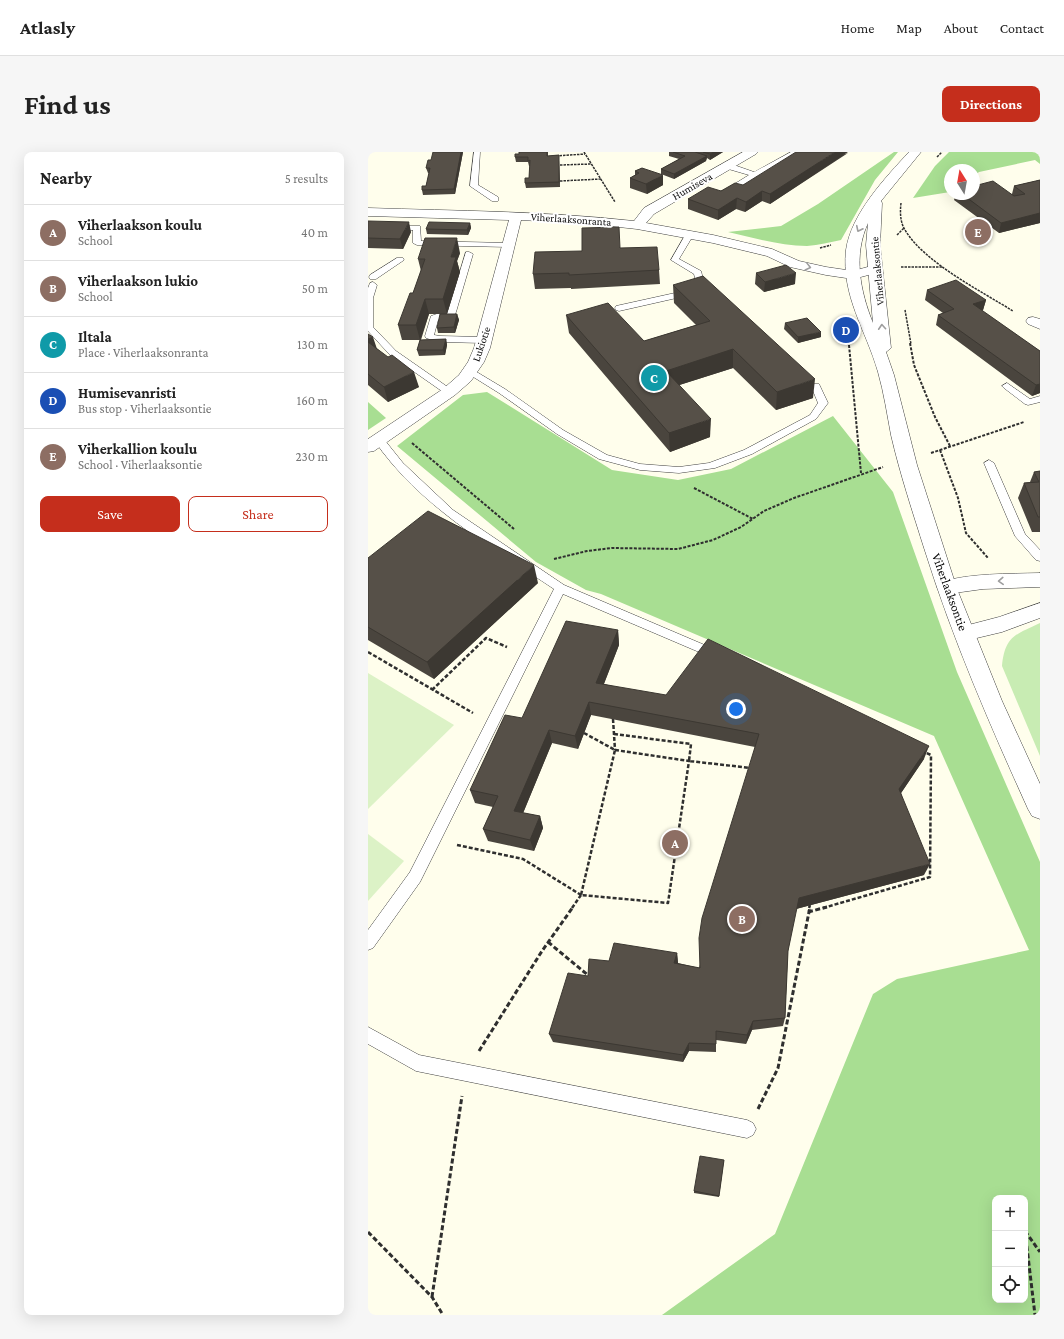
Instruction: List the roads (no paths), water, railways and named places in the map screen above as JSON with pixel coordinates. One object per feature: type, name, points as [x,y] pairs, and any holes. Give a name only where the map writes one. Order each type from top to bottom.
[{"type":"street","name":"Humiseva","points":[[637,225],[649,211],[752,152]]},
{"type":"street","name":"Viherlaaksontie","points":[[915,152],[891,179],[857,230],[854,243],[845,259],[853,275],[861,310],[884,366],[907,459],[923,515],[947,586],[964,633],[1040,809]]},
{"type":"street","name":"Viherlaaksontie","points":[[876,201],[873,245],[884,366]]},
{"type":"street","name":"Viherlaaksonranta","points":[[368,212],[516,216],[591,220],[637,225],[690,234],[772,253],[801,254],[818,252]]},
{"type":"street","name":"Lukiotie","points":[[373,444],[449,392],[465,378],[476,362],[484,340],[516,216]]},
{"type":"street","name":"Viherlaaksonranta","points":[[772,253],[795,264],[826,271],[853,275],[875,269]]},
{"type":"street","points":[[845,259],[875,269]]},
{"type":"street","points":[[947,586],[983,582],[1040,580]]},
{"type":"street","points":[[964,633],[1002,624],[1040,610]]},
{"type":"lane","points":[[477,152],[474,186],[495,199]]},
{"type":"lane","points":[[717,198],[796,152]]},
{"type":"lane","points":[[728,166],[755,175]]},
{"type":"lane","points":[[387,228],[416,228],[417,243],[509,245]]},
{"type":"lane","points":[[618,308],[678,295],[700,283],[698,274],[675,260],[690,234]]},
{"type":"lane","points":[[469,254],[452,312],[434,318],[429,336],[440,339],[484,340]]},
{"type":"lane","points":[[400,260],[373,281],[369,298],[369,327],[393,353],[449,392]]},
{"type":"lane","points":[[470,371],[502,391],[560,432],[603,457],[640,467],[679,470],[711,466],[748,452],[812,417],[823,403],[816,386]]},
{"type":"lane","points":[[1006,386],[1028,402],[1040,399]]},
{"type":"lane","points":[[373,444],[399,465],[449,513],[560,588],[728,660]]},
{"type":"lane","points":[[989,463],[1020,536],[1040,557]]},
{"type":"lane","points":[[368,943],[415,877],[560,588]]},
{"type":"lane","points":[[368,1035],[416,1062],[747,1129]]},
{"type":"place","name":"Viherkallion koulu","points":[[978,232]]},
{"type":"place","name":"Humisevanristi","points":[[846,330]]},
{"type":"place","name":"Iltala","points":[[654,378]]},
{"type":"place","name":"Viherlaakson koulu","points":[[675,843]]},
{"type":"place","name":"Viherlaakson lukio","points":[[742,919]]}]
